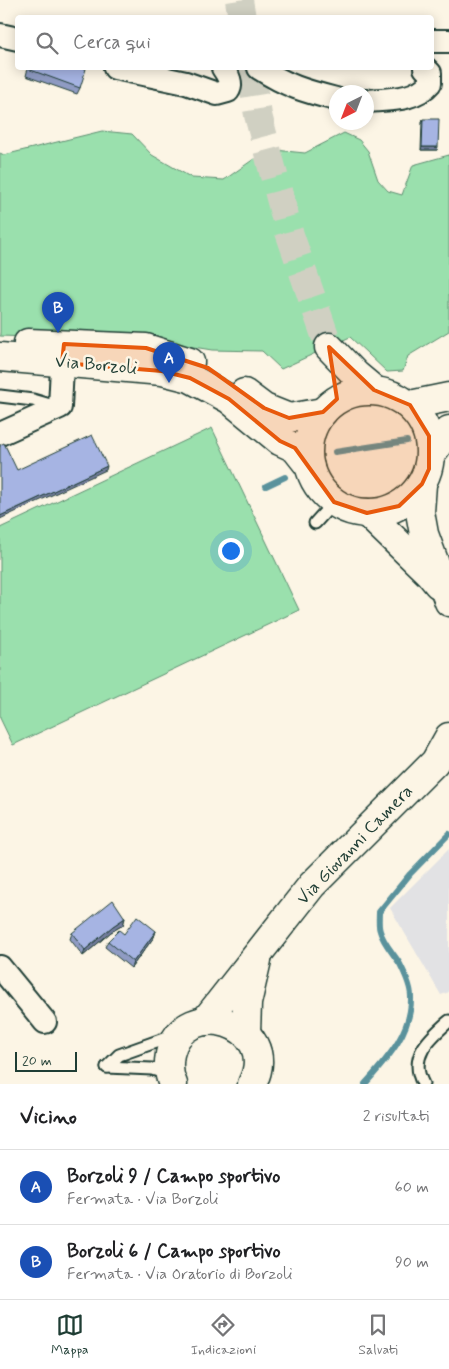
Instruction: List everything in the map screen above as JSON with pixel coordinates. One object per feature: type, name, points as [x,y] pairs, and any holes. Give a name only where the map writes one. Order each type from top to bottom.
[{"type":"main road","points":[[0,342],[63,353],[146,348],[208,368],[264,408],[289,418],[330,405],[329,346],[356,376],[374,390]]},
{"type":"main road","name":"Via Borzoli","points":[[0,357],[63,353],[190,378],[229,399],[280,441],[295,448],[310,467],[319,486],[334,502],[349,510],[367,513],[384,512],[399,506],[412,496],[422,484],[429,469],[431,454],[429,436],[422,419],[410,405],[393,395],[374,390],[349,394],[330,405],[311,432],[309,444],[310,467]]},
{"type":"main road","points":[[410,405],[449,397]]},
{"type":"main road","name":"Via Borzoli","points":[[431,454],[449,430]]},
{"type":"main road","points":[[422,484],[420,512],[424,534],[448,598]]},
{"type":"main road","points":[[367,513],[429,573],[448,598]]},
{"type":"main road","name":"Via Giovanni Camera","points":[[171,1079],[172,1048],[194,1027],[259,952],[312,885],[435,762],[449,737]]},
{"type":"main road","points":[[246,1033],[247,1003],[259,952]]},
{"type":"main road","points":[[194,1027],[220,1021],[233,1025],[246,1033],[254,1044],[258,1059],[257,1074],[252,1084]]},
{"type":"street","points":[[0,35],[15,38]]},
{"type":"street","points":[[434,42],[449,41]]},
{"type":"street","points":[[124,70],[186,83],[221,94],[228,92],[230,86],[224,70]]},
{"type":"street","points":[[262,70],[280,82],[329,97]]},
{"type":"street","points":[[374,100],[406,97],[416,94],[430,83],[430,72],[428,70]]},
{"type":"street","points":[[0,434],[60,407],[63,353]]},
{"type":"street","points":[[0,966],[45,1022]]},
{"type":"lane","points":[[0,396],[33,400],[60,407]]},
{"type":"lane","points":[[315,523],[334,502]]},
{"type":"lane","points":[[423,1084],[419,1075],[419,1058],[425,1043],[449,1022]]},
{"type":"lane","points":[[171,1079],[152,1069],[107,1067],[119,1056],[194,1027]]},
{"type":"highlighted area","points":[[64,344],[146,348],[208,368],[264,408],[289,418],[323,412],[337,399],[329,347],[374,390],[410,405],[429,436],[429,469],[422,484],[399,506],[367,513],[334,502],[295,448],[280,441],[229,399],[190,378],[162,371],[62,363]]},
{"type":"shaded area","points":[[449,849],[449,992],[441,995],[390,908]]},
{"type":"green space","points":[[102,131],[132,134],[152,155],[192,178],[224,180],[261,154],[275,150],[305,153],[344,133],[359,140],[368,151],[378,180],[388,191],[402,195],[413,165],[449,155],[449,331],[408,356],[403,371],[387,372],[350,337],[281,369],[262,351],[212,350],[156,341],[0,336],[0,153],[4,155]]},
{"type":"green space","points":[[212,428],[299,610],[13,745],[0,718],[0,528]]},
{"type":"building","points":[[31,70],[86,70],[80,88]]},
{"type":"building","points":[[423,119],[439,119],[438,147],[422,147]]},
{"type":"building","points":[[92,435],[107,466],[0,516],[0,445],[4,443],[17,470]]},
{"type":"building","points":[[113,900],[125,918],[85,950],[72,933]]},
{"type":"building","points":[[137,916],[156,931],[133,962],[108,941],[119,930],[124,934]]},
{"type":"waterway","points":[[335,452],[407,441]]},
{"type":"waterway","points":[[266,486],[285,477]]},
{"type":"waterway","points":[[365,1084],[397,1044],[403,1033],[410,1010],[411,993],[409,984],[400,964],[381,935],[379,912],[410,874],[449,834]]},
{"type":"tunnel","points":[[239,0],[242,15]]},
{"type":"tunnel","points":[[250,70],[258,115],[289,232],[329,347]]},
{"type":"place","name":"Borzoli 6 / Campo sportivo","points":[[58,333]]},
{"type":"place","name":"Borzoli 9 / Campo sportivo","points":[[169,383]]}]
